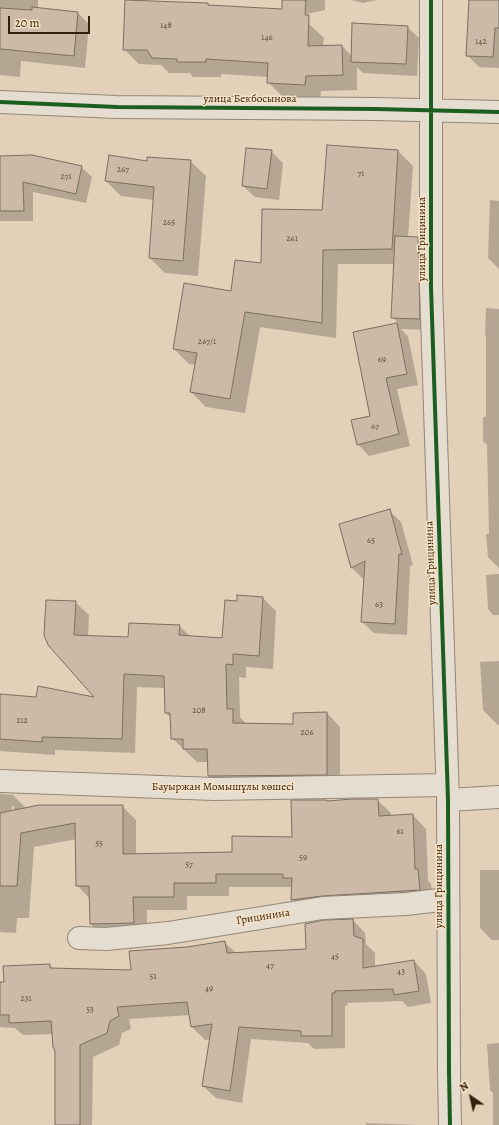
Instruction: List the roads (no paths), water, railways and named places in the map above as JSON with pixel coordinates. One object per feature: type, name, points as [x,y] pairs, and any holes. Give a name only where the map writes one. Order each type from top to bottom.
[{"type":"street","name":"улица Грицинина","points":[[431,0],[431,287],[447,793],[450,1125]]},
{"type":"street","name":"улица Бекбосынова","points":[[0,102],[117,107],[368,109],[499,112]]},
{"type":"street","name":"Бауыржан Момышұлы көшесі","points":[[0,781],[214,789],[447,793],[499,797]]},
{"type":"street","name":"Грицинина","points":[[79,938],[106,939],[168,933],[323,908],[406,904],[448,900]]}]
